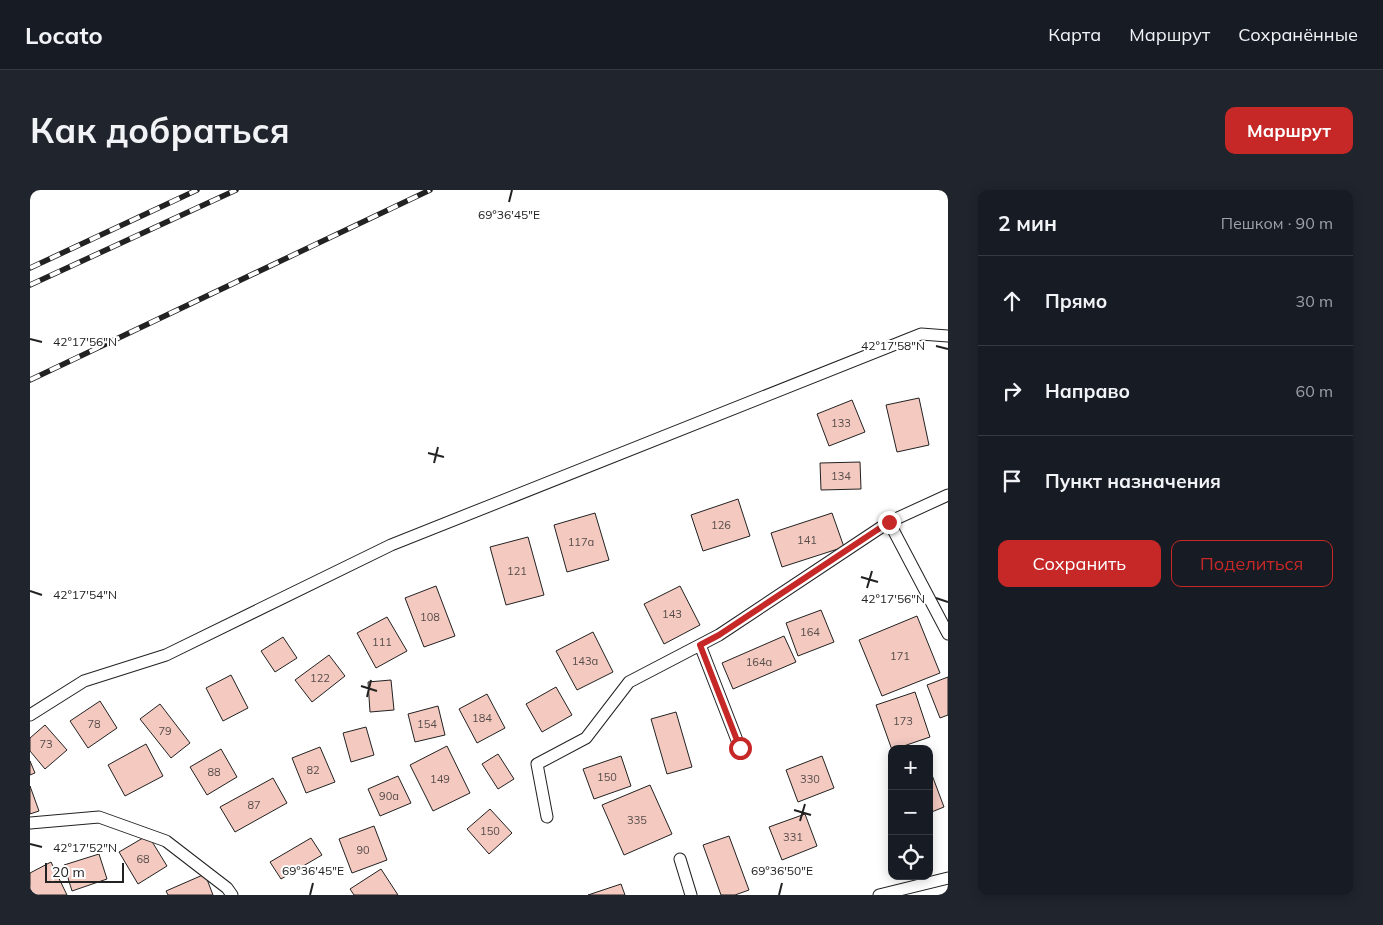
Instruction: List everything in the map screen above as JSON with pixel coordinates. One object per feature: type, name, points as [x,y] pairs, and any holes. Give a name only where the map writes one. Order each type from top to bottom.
[{"type":"lane","points":[[30,714],[84,681],[166,655],[391,545],[921,334],[948,336]]},
{"type":"lane","points":[[547,817],[537,764],[586,738],[629,682],[719,635],[889,522],[948,495]]},
{"type":"lane","points":[[889,522],[948,634]]},
{"type":"lane","points":[[700,645],[740,748]]},
{"type":"lane","points":[[30,823],[99,817],[166,841],[227,888],[232,895]]},
{"type":"lane","points":[[680,859],[691,895]]},
{"type":"lane","points":[[878,895],[948,878]]},
{"type":"building","points":[[919,398],[929,445],[897,452],[886,405]]},
{"type":"building","points":[[852,400],[865,432],[829,446],[817,414]]},
{"type":"building","points":[[860,462],[861,489],[821,490],[820,463]]},
{"type":"building","points":[[738,499],[750,536],[703,551],[691,515]]},
{"type":"building","points":[[595,513],[609,560],[567,572],[554,525]]},
{"type":"building","points":[[832,513],[844,547],[782,567],[771,533]]},
{"type":"building","points":[[528,537],[544,595],[506,605],[490,547]]},
{"type":"building","points":[[436,586],[455,636],[424,647],[405,598]]},
{"type":"building","points":[[680,586],[700,625],[664,644],[644,604]]},
{"type":"building","points":[[821,610],[834,642],[798,656],[786,623]]},
{"type":"building","points":[[917,616],[940,673],[882,696],[859,640]]},
{"type":"building","points":[[387,617],[407,651],[376,668],[357,633]]},
{"type":"building","points":[[593,632],[613,672],[577,690],[556,651]]},
{"type":"building","points":[[784,636],[796,662],[733,689],[722,663]]},
{"type":"building","points":[[283,637],[297,658],[275,672],[261,651]]},
{"type":"building","points":[[329,655],[345,676],[312,702],[295,680]]},
{"type":"building","points":[[231,675],[248,708],[223,721],[206,688]]},
{"type":"building","points":[[948,677],[948,715],[940,718],[927,685]]},
{"type":"building","points":[[391,680],[394,710],[370,712],[368,682]]},
{"type":"building","points":[[556,687],[572,715],[542,732],[526,704]]},
{"type":"building","points":[[915,692],[930,737],[907,745],[890,745],[876,705]]},
{"type":"building","points":[[487,694],[505,728],[477,743],[459,709]]},
{"type":"building","points":[[100,701],[117,728],[88,748],[70,721]]},
{"type":"building","points":[[160,704],[190,743],[171,758],[140,719]]},
{"type":"building","points":[[438,706],[445,735],[415,742],[408,714]]},
{"type":"building","points":[[676,712],[692,767],[667,774],[651,719]]},
{"type":"building","points":[[45,725],[67,750],[45,769],[30,751],[30,738]]},
{"type":"building","points":[[366,727],[374,755],[351,762],[343,733]]},
{"type":"building","points":[[146,744],[163,776],[125,796],[108,765]]},
{"type":"building","points":[[447,746],[470,793],[433,811],[410,765]]},
{"type":"building","points":[[320,747],[335,782],[306,793],[292,758]]},
{"type":"building","points":[[221,749],[237,777],[207,795],[190,767]]},
{"type":"building","points":[[498,754],[514,779],[498,789],[482,764]]},
{"type":"building","points":[[621,756],[631,786],[594,799],[583,769]]},
{"type":"building","points":[[822,756],[834,788],[798,802],[786,770]]},
{"type":"building","points":[[30,761],[35,773],[30,775]]},
{"type":"building","points":[[398,776],[411,803],[380,816],[368,789]]},
{"type":"building","points":[[273,778],[287,803],[235,832],[220,807]]},
{"type":"building","points":[[933,778],[944,807],[933,811]]},
{"type":"building","points":[[650,785],[672,834],[624,855],[602,805]]},
{"type":"building","points":[[30,786],[39,811],[30,814]]},
{"type":"building","points":[[490,809],[512,833],[489,854],[467,829]]},
{"type":"building","points":[[805,814],[817,846],[782,860],[769,827]]},
{"type":"building","points":[[374,826],[387,860],[352,873],[339,839]]},
{"type":"building","points":[[148,835],[167,866],[138,884],[119,852]]},
{"type":"building","points":[[729,836],[749,890],[735,895],[721,895],[703,845]]},
{"type":"building","points":[[311,838],[322,855],[281,879],[270,862]]},
{"type":"building","points":[[99,854],[107,879],[72,891],[64,865]]},
{"type":"building","points":[[51,862],[67,895],[33,895],[30,889],[30,873]]},
{"type":"building","points":[[381,869],[398,895],[354,895],[350,889]]},
{"type":"building","points":[[205,874],[213,895],[168,895],[166,891]]},
{"type":"building","points":[[621,884],[625,895],[588,895]]},
{"type":"railway","points":[[30,268],[197,190]]},
{"type":"railway","points":[[30,285],[236,190]]},
{"type":"railway","points":[[30,380],[430,190]]},
{"type":"route","points":[[740,748],[700,645],[719,635],[889,522]]}]
